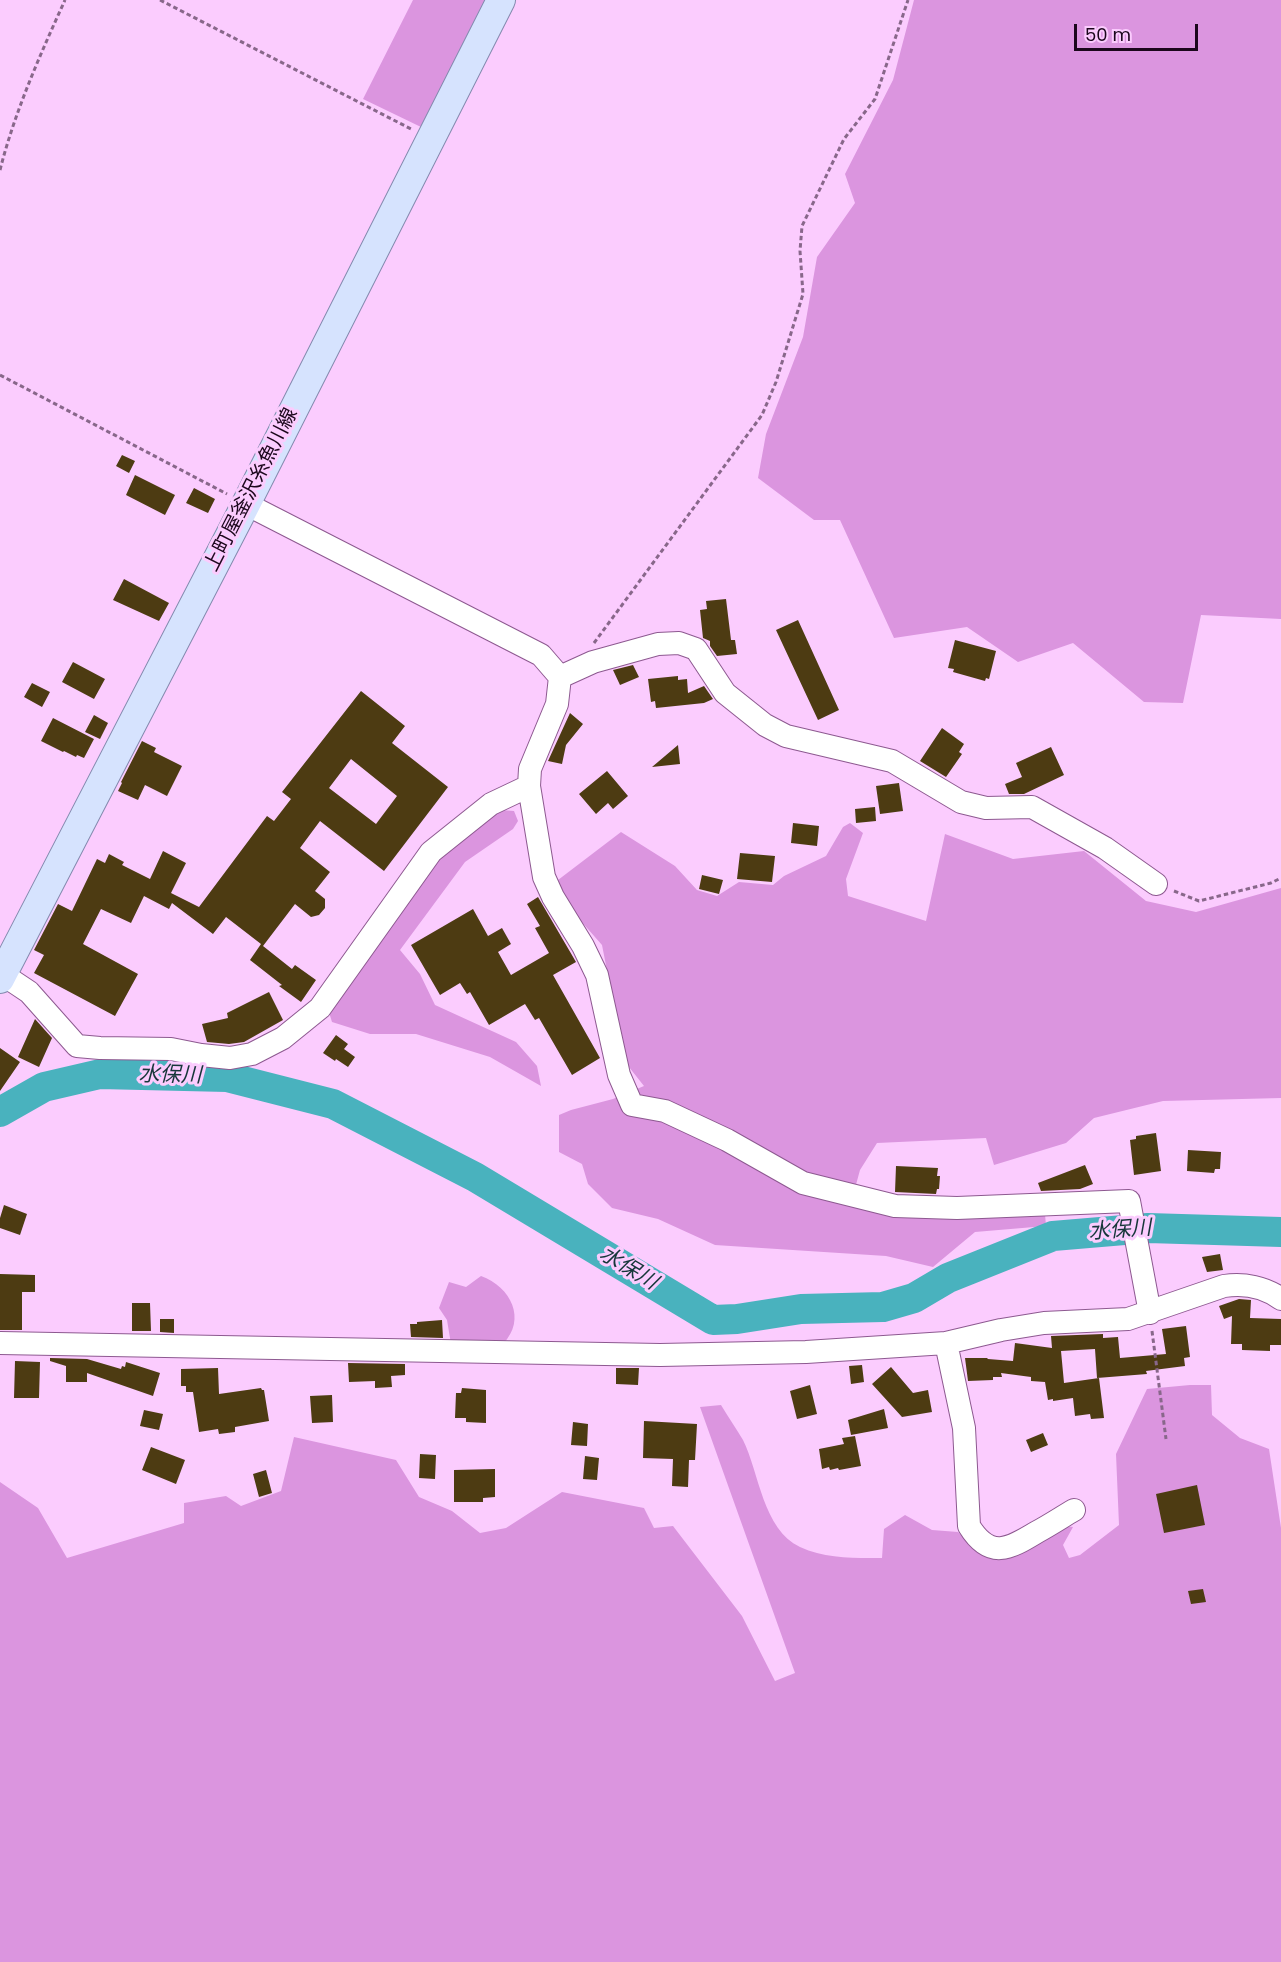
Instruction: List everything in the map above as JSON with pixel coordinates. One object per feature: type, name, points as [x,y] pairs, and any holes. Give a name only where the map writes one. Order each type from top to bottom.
[{"type":"main road","name":"上町屋釜沢糸魚川線","points":[[1,977],[246,504],[501,0]]},
{"type":"street","points":[[246,504],[541,655],[560,677],[557,704],[530,769],[529,786],[544,877],[597,975],[619,1075],[632,1105],[665,1111],[727,1140],[803,1183],[895,1206],[957,1208],[1129,1201],[1150,1313]]},
{"type":"street","points":[[560,677],[593,662],[657,644],[679,643],[696,649],[725,693],[765,725],[786,736],[892,761],[961,802],[986,807],[1032,807],[1105,848],[1156,884]]},
{"type":"street","points":[[1,977],[29,992],[76,1046],[171,1049],[201,1056],[230,1058],[252,1054],[282,1038],[320,1008],[431,852],[491,804],[529,786]]},
{"type":"street","points":[[0,1343],[660,1355],[806,1352],[946,1343],[1033,1325],[1128,1319],[1224,1286],[1239,1284],[1260,1289],[1281,1299]]},
{"type":"street","points":[[946,1343],[964,1428],[969,1526],[977,1539],[990,1547],[1013,1547],[1074,1510]]},
{"type":"path","points":[[0,170],[8,141],[39,58],[65,0]]},
{"type":"path","points":[[160,0],[430,139]]},
{"type":"path","points":[[593,662],[594,641],[762,415],[776,382],[803,294],[800,251],[802,226],[844,139],[875,99],[908,0]]},
{"type":"path","points":[[0,375],[246,504]]},
{"type":"path","points":[[1156,884],[1199,901],[1271,883],[1281,878]]},
{"type":"path","points":[[1150,1313],[1166,1439]]},
{"type":"shaded area","points":[[413,0],[486,0],[421,127],[363,99]]},
{"type":"shaded area","points":[[914,0],[1281,0],[1281,619],[1201,615],[1183,703],[1144,702],[1073,643],[1018,662],[967,627],[894,638],[840,520],[814,520],[758,478],[766,434],[803,337],[817,257],[855,203],[845,174],[893,80]]},
{"type":"shaded area","points":[[501,810],[514,811],[518,821],[513,829],[465,862],[400,950],[420,974],[435,1005],[516,1042],[537,1066],[541,1086],[490,1057],[416,1034],[370,1034],[332,1022],[328,1009],[444,852]]},
{"type":"shaded area","points":[[850,823],[863,833],[846,879],[848,896],[926,921],[945,834],[1013,859],[1084,851],[1146,901],[1196,912],[1281,888],[1281,1098],[1163,1101],[1094,1118],[1066,1143],[994,1165],[986,1138],[877,1143],[860,1170],[851,1203],[1045,1214],[1046,1226],[975,1232],[933,1267],[886,1256],[715,1245],[658,1219],[612,1208],[588,1184],[582,1164],[559,1152],[559,1115],[613,1099],[644,1086],[625,1062],[602,945],[565,903],[558,880],[621,832],[675,866],[697,890],[717,896],[739,882],[773,885],[784,876],[826,856],[843,827]]},
{"type":"shaded area","points":[[481,1276],[500,1288],[512,1305],[514,1324],[510,1334],[503,1344],[451,1344],[447,1320],[439,1308],[449,1282],[466,1287]]},
{"type":"shaded area","points":[[1211,1385],[1212,1415],[1240,1438],[1269,1449],[1281,1528],[1281,1962],[0,1962],[0,1482],[38,1508],[67,1558],[184,1523],[184,1503],[226,1496],[241,1506],[281,1491],[294,1437],[396,1460],[419,1497],[452,1511],[480,1533],[506,1528],[562,1492],[644,1508],[654,1528],[673,1526],[742,1616],[775,1681],[795,1673],[700,1407],[721,1405],[749,1453],[770,1514],[788,1539],[800,1547],[830,1556],[882,1558],[884,1529],[905,1515],[932,1530],[958,1532],[977,1551],[1065,1526],[1073,1527],[1063,1545],[1069,1558],[1080,1555],[1119,1525],[1116,1454],[1147,1389]]},
{"type":"building","points":[[122,455],[135,461],[129,473],[116,466]]},
{"type":"building","points":[[135,475],[175,495],[165,515],[126,495]]},
{"type":"building","points":[[194,488],[215,499],[208,513],[186,503]]},
{"type":"building","points":[[124,579],[169,603],[159,621],[113,600]]},
{"type":"building","points":[[726,599],[731,640],[735,640],[737,654],[717,656],[710,646],[710,641],[703,638],[700,610],[707,609],[706,601]]},
{"type":"building","points":[[798,620],[839,710],[818,720],[776,630]]},
{"type":"building","points":[[955,640],[996,651],[989,679],[986,678],[985,681],[953,672],[954,669],[948,668]]},
{"type":"building","points":[[73,662],[105,679],[94,699],[62,682]]},
{"type":"building","points":[[633,665],[639,677],[620,685],[613,670]]},
{"type":"building","points":[[678,676],[678,680],[687,679],[688,693],[704,686],[713,699],[704,703],[656,708],[655,701],[651,702],[648,679]]},
{"type":"building","points":[[32,683],[50,692],[42,707],[24,697]]},
{"type":"building","points":[[361,691],[405,726],[392,743],[448,787],[384,871],[320,821],[300,848],[330,872],[315,891],[325,899],[325,908],[319,915],[311,917],[295,904],[263,946],[292,969],[295,965],[316,980],[301,1002],[250,960],[261,944],[226,917],[213,934],[172,903],[169,909],[144,896],[131,923],[101,909],[83,944],[138,974],[115,1016],[34,973],[44,955],[34,950],[58,904],[72,911],[97,859],[105,863],[109,854],[124,862],[122,865],[150,879],[163,851],[186,863],[171,893],[199,907],[267,816],[274,821],[291,799],[282,792]],"holes":[[[351,759],[397,796],[376,824],[329,788]]]},
{"type":"building","points":[[570,713],[583,724],[566,745],[562,764],[548,761]]},
{"type":"building","points":[[94,715],[108,723],[100,739],[85,732]]},
{"type":"building","points":[[53,718],[94,739],[84,758],[63,752],[41,741]]},
{"type":"building","points":[[942,728],[964,744],[959,752],[962,754],[946,777],[920,761]]},
{"type":"building","points":[[142,741],[156,748],[154,752],[182,766],[167,796],[145,785],[138,800],[118,791]]},
{"type":"building","points":[[678,745],[680,764],[652,767]]},
{"type":"building","points":[[1051,747],[1064,775],[1024,794],[1009,794],[1005,784],[1022,777],[1016,763]]},
{"type":"building","points":[[607,771],[628,796],[613,809],[608,803],[596,814],[579,794]]},
{"type":"building","points":[[899,783],[903,811],[880,814],[876,786]]},
{"type":"building","points":[[875,807],[876,821],[856,823],[855,809]]},
{"type":"building","points":[[793,823],[819,826],[817,846],[791,843]]},
{"type":"building","points":[[740,853],[775,856],[772,882],[737,879]]},
{"type":"building","points":[[702,875],[723,880],[719,894],[699,889]]},
{"type":"building","points":[[538,897],[576,962],[553,975],[600,1058],[572,1075],[539,1018],[535,1020],[525,1004],[489,1025],[470,992],[467,994],[460,983],[440,995],[411,945],[473,909],[488,936],[502,928],[511,944],[498,952],[511,975],[549,953],[535,928],[540,926],[527,904]]},
{"type":"building","points":[[269,992],[283,1020],[244,1042],[229,1044],[207,1042],[202,1024],[228,1018],[227,1013]]},
{"type":"building","points":[[35,1019],[52,1038],[39,1067],[18,1057]]},
{"type":"building","points":[[336,1035],[348,1044],[344,1049],[355,1057],[348,1067],[323,1053]]},
{"type":"building","points":[[0,1048],[20,1062],[0,1091]]},
{"type":"building","points":[[1156,1133],[1161,1171],[1134,1175],[1130,1140],[1136,1139],[1136,1136]]},
{"type":"building","points":[[1188,1150],[1221,1152],[1220,1169],[1215,1169],[1214,1173],[1187,1171]]},
{"type":"building","points":[[1085,1165],[1093,1184],[1080,1189],[1041,1191],[1038,1183]]},
{"type":"building","points":[[896,1166],[938,1168],[939,1189],[936,1194],[895,1192]]},
{"type":"building","points":[[4,1205],[27,1214],[20,1235],[0,1228]]},
{"type":"building","points":[[1220,1254],[1223,1270],[1207,1272],[1202,1257]]},
{"type":"building","points":[[0,1274],[35,1275],[35,1292],[22,1292],[22,1330],[0,1330]]},
{"type":"building","points":[[1239,1299],[1251,1300],[1250,1318],[1281,1319],[1281,1345],[1270,1345],[1270,1351],[1242,1350],[1242,1344],[1231,1344],[1232,1316],[1224,1319],[1219,1306]]},
{"type":"building","points":[[132,1303],[150,1303],[151,1331],[132,1331]]},
{"type":"building","points":[[160,1319],[174,1319],[174,1333],[160,1332]]},
{"type":"building","points":[[442,1320],[443,1338],[411,1337],[410,1324]]},
{"type":"building","points":[[1186,1326],[1190,1357],[1184,1358],[1185,1366],[1146,1371],[1147,1374],[1097,1378],[1095,1349],[1061,1351],[1064,1383],[1099,1378],[1104,1418],[1091,1419],[1090,1414],[1075,1416],[1073,1398],[1048,1400],[1045,1382],[1031,1381],[1031,1377],[1001,1373],[1002,1377],[993,1377],[993,1380],[968,1381],[965,1358],[1013,1361],[1015,1343],[1052,1348],[1051,1336],[1103,1334],[1103,1338],[1118,1337],[1120,1358],[1166,1354],[1162,1329]]},
{"type":"building","points":[[50,1358],[87,1359],[121,1369],[122,1366],[125,1367],[126,1362],[160,1373],[153,1396],[87,1373],[87,1382],[66,1382],[66,1366],[50,1361]]},
{"type":"building","points":[[15,1361],[40,1362],[39,1398],[14,1398]]},
{"type":"building","points":[[348,1363],[405,1364],[405,1375],[391,1376],[392,1387],[375,1388],[375,1381],[349,1382]]},
{"type":"building","points":[[862,1365],[864,1382],[851,1384],[849,1366]]},
{"type":"building","points":[[891,1367],[913,1393],[928,1390],[932,1412],[902,1417],[872,1384]]},
{"type":"building","points":[[218,1368],[219,1394],[261,1388],[264,1390],[269,1421],[235,1427],[235,1432],[219,1434],[218,1429],[199,1432],[193,1392],[186,1392],[186,1386],[181,1386],[181,1369]]},
{"type":"building","points":[[616,1368],[639,1368],[638,1385],[616,1384]]},
{"type":"building","points":[[810,1385],[817,1414],[797,1419],[790,1391]]},
{"type":"building","points":[[462,1388],[486,1390],[486,1423],[466,1422],[466,1418],[455,1418],[456,1393],[461,1393]]},
{"type":"building","points":[[332,1395],[333,1422],[312,1423],[310,1396]]},
{"type":"building","points":[[884,1409],[888,1428],[851,1435],[848,1420]]},
{"type":"building","points":[[144,1410],[163,1414],[159,1430],[140,1426]]},
{"type":"building","points":[[644,1421],[697,1424],[695,1460],[689,1460],[688,1487],[672,1486],[673,1459],[643,1458]]},
{"type":"building","points":[[573,1422],[588,1424],[587,1446],[571,1445]]},
{"type":"building","points":[[1043,1433],[1048,1445],[1031,1452],[1026,1440]]},
{"type":"building","points":[[855,1436],[861,1466],[839,1470],[838,1468],[830,1470],[829,1467],[822,1469],[819,1449],[844,1444],[842,1438]]},
{"type":"building","points":[[151,1447],[185,1460],[176,1484],[142,1470]]},
{"type":"building","points":[[420,1454],[436,1455],[435,1479],[419,1478]]},
{"type":"building","points":[[585,1456],[599,1458],[597,1480],[583,1479]]},
{"type":"building","points":[[495,1469],[495,1497],[483,1498],[483,1502],[454,1502],[454,1470]]},
{"type":"building","points":[[266,1470],[272,1493],[259,1497],[253,1474]]},
{"type":"building","points":[[1197,1485],[1205,1525],[1164,1533],[1156,1494]]},
{"type":"building","points":[[1203,1589],[1206,1602],[1191,1604],[1188,1591]]},
{"type":"waterway","name":"水保川","points":[[0,1112],[44,1087],[100,1074],[227,1077],[333,1104],[475,1177],[713,1320],[737,1319],[801,1309],[883,1307],[914,1298],[948,1278],[1053,1236],[1148,1228],[1281,1232]]}]
